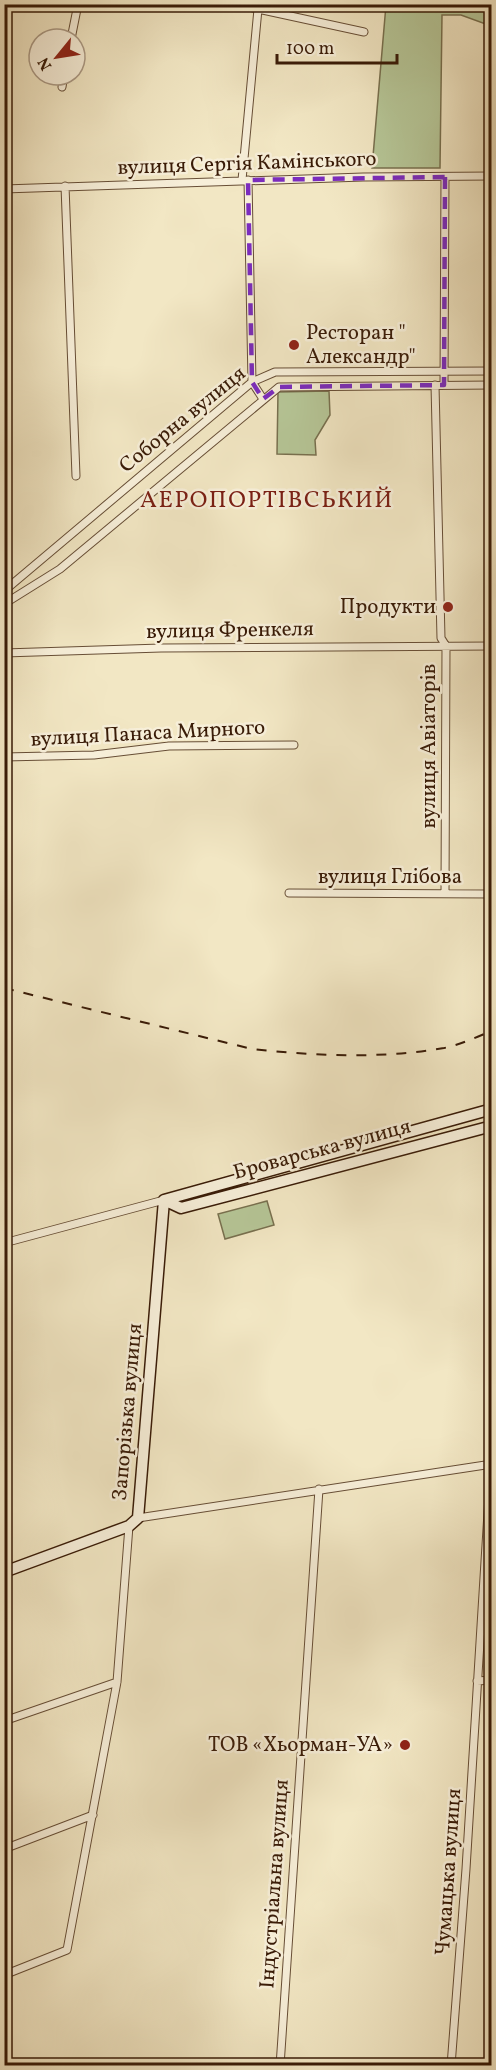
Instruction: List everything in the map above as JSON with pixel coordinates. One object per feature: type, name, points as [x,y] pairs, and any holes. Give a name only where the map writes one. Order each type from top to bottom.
[{"type":"street","points":[[73,27],[78,4]]},
{"type":"street","points":[[236,4],[364,32]]},
{"type":"street","points":[[258,9],[245,180],[252,382],[263,399]]},
{"type":"street","name":"вулиця Сергія Камінського","points":[[4,189],[245,180],[492,176]]},
{"type":"street","points":[[444,385],[445,177]]},
{"type":"street","points":[[65,186],[75,476]]},
{"type":"street","name":"Соборна вулиця","points":[[4,591],[252,382],[275,372],[492,371]]},
{"type":"street","name":"вулиця Авіаторів","points":[[435,385],[441,638],[446,646],[445,893]]},
{"type":"street","name":"Соборна вулиця","points":[[4,604],[60,569],[279,387],[492,385]]},
{"type":"street","name":"вулиця Френкеля","points":[[4,653],[161,648],[492,646]]},
{"type":"street","name":"вулиця Панаса Мирного","points":[[4,757],[93,755],[170,746],[294,745]]},
{"type":"street","name":"вулиця Глібова","points":[[289,893],[492,894]]},
{"type":"street","name":"Броварська вулиця","points":[[4,1243],[492,1108]]},
{"type":"street","name":"Броварська вулиця","points":[[164,1200],[181,1208],[492,1126]]},
{"type":"street","name":"Запорізька вулиця","points":[[4,1572],[129,1526],[138,1518],[164,1200]]},
{"type":"street","points":[[138,1518],[491,1464]]},
{"type":"street","name":"Чумацька вулиця","points":[[451,2066],[491,1464]]},
{"type":"street","name":"Індустріальна вулиця","points":[[280,2066],[319,1489]]},
{"type":"street","points":[[4,1975],[68,1950],[117,1682],[129,1526]]},
{"type":"street","points":[[477,1681],[492,1680]]},
{"type":"street","points":[[4,1721],[117,1682]]},
{"type":"street","points":[[4,1848],[93,1815]]},
{"type":"highlighted area","points":[[445,177],[444,385],[279,387],[263,399],[252,382],[248,180]]},
{"type":"green space","points":[[386,5],[491,5],[491,26],[461,15],[442,15],[440,168],[372,168]]},
{"type":"green space","points":[[329,391],[330,415],[315,440],[316,455],[277,454],[278,392]]},
{"type":"green space","points":[[267,1201],[274,1225],[225,1239],[218,1214]]},
{"type":"railway","points":[[4,988],[252,1049],[324,1055],[396,1054],[450,1047],[492,1031]]},
{"type":"place","name":"Ресторан \" Александр\"","points":[[294,345]]},
{"type":"place","name":"Продукти","points":[[448,607]]},
{"type":"place","name":"ТОВ «Хьорман-УА»","points":[[405,1745]]},
{"type":"district","name":"АЕРОПОРТІВСЬКИЙ","points":[[267,501]]}]
